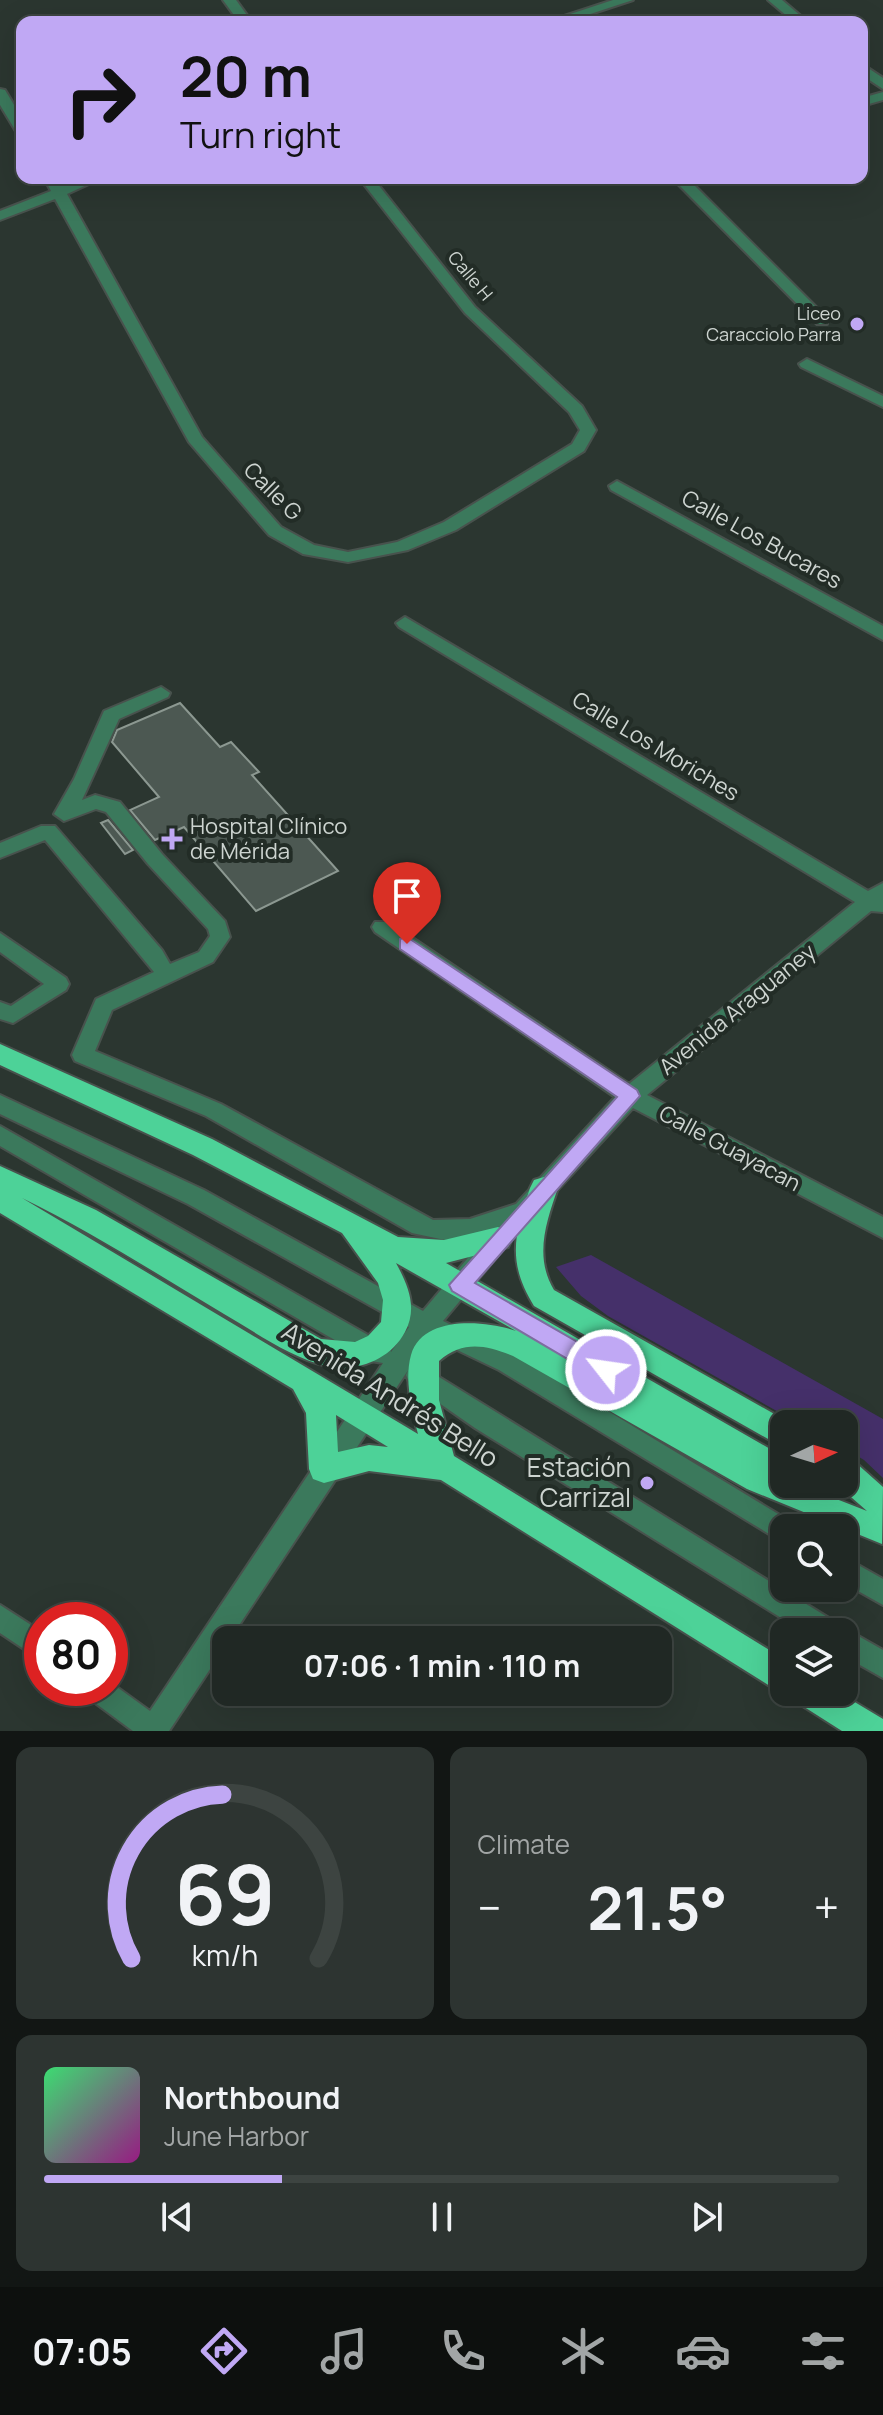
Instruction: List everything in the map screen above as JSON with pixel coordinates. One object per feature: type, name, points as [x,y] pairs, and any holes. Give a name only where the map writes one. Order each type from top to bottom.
[{"type":"highway","points":[[0,1054],[107,1099],[340,1218],[770,1465]]},
{"type":"highway","points":[[0,1177],[79,1215],[315,1349],[339,1355],[371,1349],[387,1339],[399,1311],[396,1293],[379,1260],[340,1218]]},
{"type":"highway","points":[[544,1188],[526,1249],[530,1275],[544,1298],[770,1427]]},
{"type":"highway","name":"Avenida Andrés Bello","points":[[0,1199],[362,1415],[770,1668]]},
{"type":"highway","points":[[387,1245],[444,1252],[498,1239]]},
{"type":"highway","points":[[301,1379],[311,1389],[321,1411],[324,1469],[369,1458],[442,1467],[424,1400],[422,1378],[425,1356],[437,1343],[453,1337],[487,1335],[551,1363],[721,1463],[833,1515],[883,1523]]},
{"type":"highway","points":[[858,1490],[883,1523]]},
{"type":"highway","points":[[831,1498],[883,1523]]},
{"type":"highway","points":[[832,1706],[872,1731]]},
{"type":"street","points":[[572,16],[627,0]]},
{"type":"street","points":[[774,0],[794,16]]},
{"type":"street","points":[[0,93],[16,120]]},
{"type":"street","name":"Calle H","points":[[371,184],[470,310],[556,389]]},
{"type":"street","points":[[685,184],[822,321]]},
{"type":"street","points":[[0,216],[55,185]]},
{"type":"street","name":"Calle G","points":[[55,185],[195,439],[275,531],[309,550],[348,557],[402,546],[450,526],[578,447],[588,430],[576,409],[556,389]]},
{"type":"street","points":[[807,364],[883,402]]},
{"type":"street","name":"Calle Los Bucares","points":[[617,486],[883,634]]},
{"type":"street","name":"Calle Los Moriches","points":[[405,623],[878,900]]},
{"type":"street","points":[[0,851],[48,831],[64,814],[84,779],[111,715],[161,693]]},
{"type":"street","points":[[64,814],[95,802],[113,807],[155,859],[218,926],[220,937],[206,957],[103,1005],[83,1055],[143,1076],[280,1144],[435,1232],[478,1227],[525,1210]]},
{"type":"street","points":[[48,831],[155,955],[166,975]]},
{"type":"street","name":"Avenida Araguaney","points":[[153,1731],[397,1363],[498,1239],[630,1096],[878,900]]},
{"type":"street","name":"Calle Guayacan","points":[[382,927],[630,1096],[883,1228]]},
{"type":"street","points":[[0,941],[59,984],[13,1015],[0,1010]]},
{"type":"street","points":[[0,1104],[196,1197],[399,1311],[508,1363],[770,1522]]},
{"type":"street","points":[[0,1135],[397,1363],[806,1618]]},
{"type":"street","points":[[858,1578],[883,1593]]},
{"type":"street","points":[[0,1617],[24,1635]]},
{"type":"street","points":[[858,1650],[883,1665]]},
{"type":"street","points":[[120,1706],[153,1731]]},
{"type":"shaded area","points":[[591,1255],[883,1419],[883,1478],[858,1456],[858,1410],[775,1410],[608,1316],[581,1296],[556,1267]]},
{"type":"building","points":[[180,703],[220,747],[231,742],[259,772],[252,775],[338,871],[256,911],[184,827],[155,840],[130,810],[159,797],[112,742],[117,730]]},
{"type":"building","points":[[108,820],[133,850],[125,854],[101,823]]},
{"type":"place","name":"Liceo Caracciolo Parra","points":[[857,324]]},
{"type":"place","name":"Hospital Clínico de Mérida","points":[[172,839]]},
{"type":"place","name":"Estación Carrizal","points":[[647,1483]]},
{"type":"route","points":[[407,944],[630,1096],[459,1285],[606,1370]]}]
